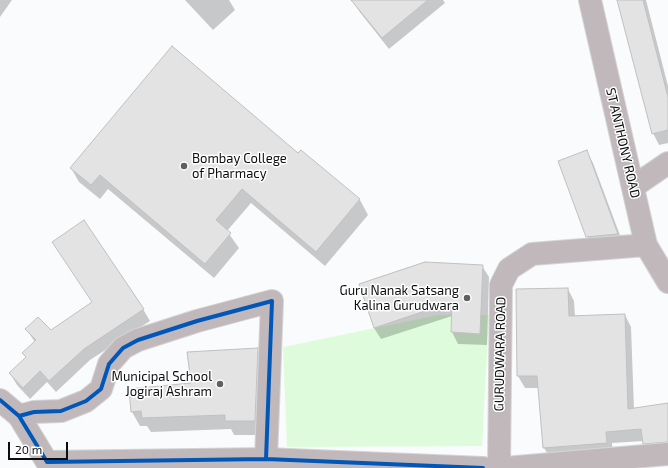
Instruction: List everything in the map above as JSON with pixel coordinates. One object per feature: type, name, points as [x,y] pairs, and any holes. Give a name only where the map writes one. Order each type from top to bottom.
[{"type":"street","name":"ST ANTHONY ROAD","points":[[590,0],[646,245],[668,282]]},
{"type":"street","points":[[633,188],[668,163]]},
{"type":"street","name":"GURUDWARA ROAD","points":[[499,468],[501,285],[510,269],[532,254],[646,245]]},
{"type":"street","points":[[19,416],[34,412],[61,411],[86,401],[101,389],[109,364],[123,348],[138,340],[197,321],[272,301],[266,459]]},
{"type":"street","points":[[0,400],[19,416],[47,462],[266,459],[345,464],[483,468]]},
{"type":"street","points":[[505,468],[668,454]]},
{"type":"green space","points":[[438,315],[489,315],[482,446],[287,447],[283,347]]},
{"type":"building","points":[[351,0],[428,0],[382,38]]},
{"type":"building","points":[[617,0],[643,0],[668,97],[668,130],[652,134]]},
{"type":"building","name":"Bombay College of Pharmacy","points":[[172,46],[298,153],[301,150],[360,199],[316,252],[242,189],[216,220],[231,233],[205,264],[100,175],[91,185],[70,168]]},
{"type":"building","points":[[587,150],[618,234],[586,237],[558,161]]},
{"type":"building","points":[[84,220],[144,309],[84,349],[49,381],[40,371],[23,388],[9,373],[26,357],[22,353],[36,340],[25,329],[38,317],[51,330],[92,302],[52,242]]},
{"type":"building","points":[[425,262],[483,265],[480,334],[451,332],[452,302],[374,328],[359,284]]},
{"type":"building","points":[[568,288],[569,316],[625,314],[628,409],[668,403],[668,442],[643,444],[641,429],[606,432],[607,443],[543,448],[537,376],[517,376],[516,289]]},
{"type":"building","name":"Municipal School Jogiraj Ashram","points":[[258,348],[255,421],[225,421],[225,415],[142,418],[141,411],[131,412],[129,389],[191,383],[187,352]]},
{"type":"cycle path","points":[[19,416],[34,412],[61,411],[86,401],[101,389],[109,364],[123,348],[138,340],[197,321],[272,301],[266,459]]},
{"type":"cycle path","points":[[0,400],[19,416],[47,462],[266,459],[483,468]]},
{"type":"place","name":"Bombay College of Pharmacy","points":[[184,166]]},
{"type":"place","name":"Guru Nanak Satsang Kalina Gurudwara","points":[[467,298]]},
{"type":"place","name":"Municipal School Jogiraj Ashram","points":[[220,384]]}]
